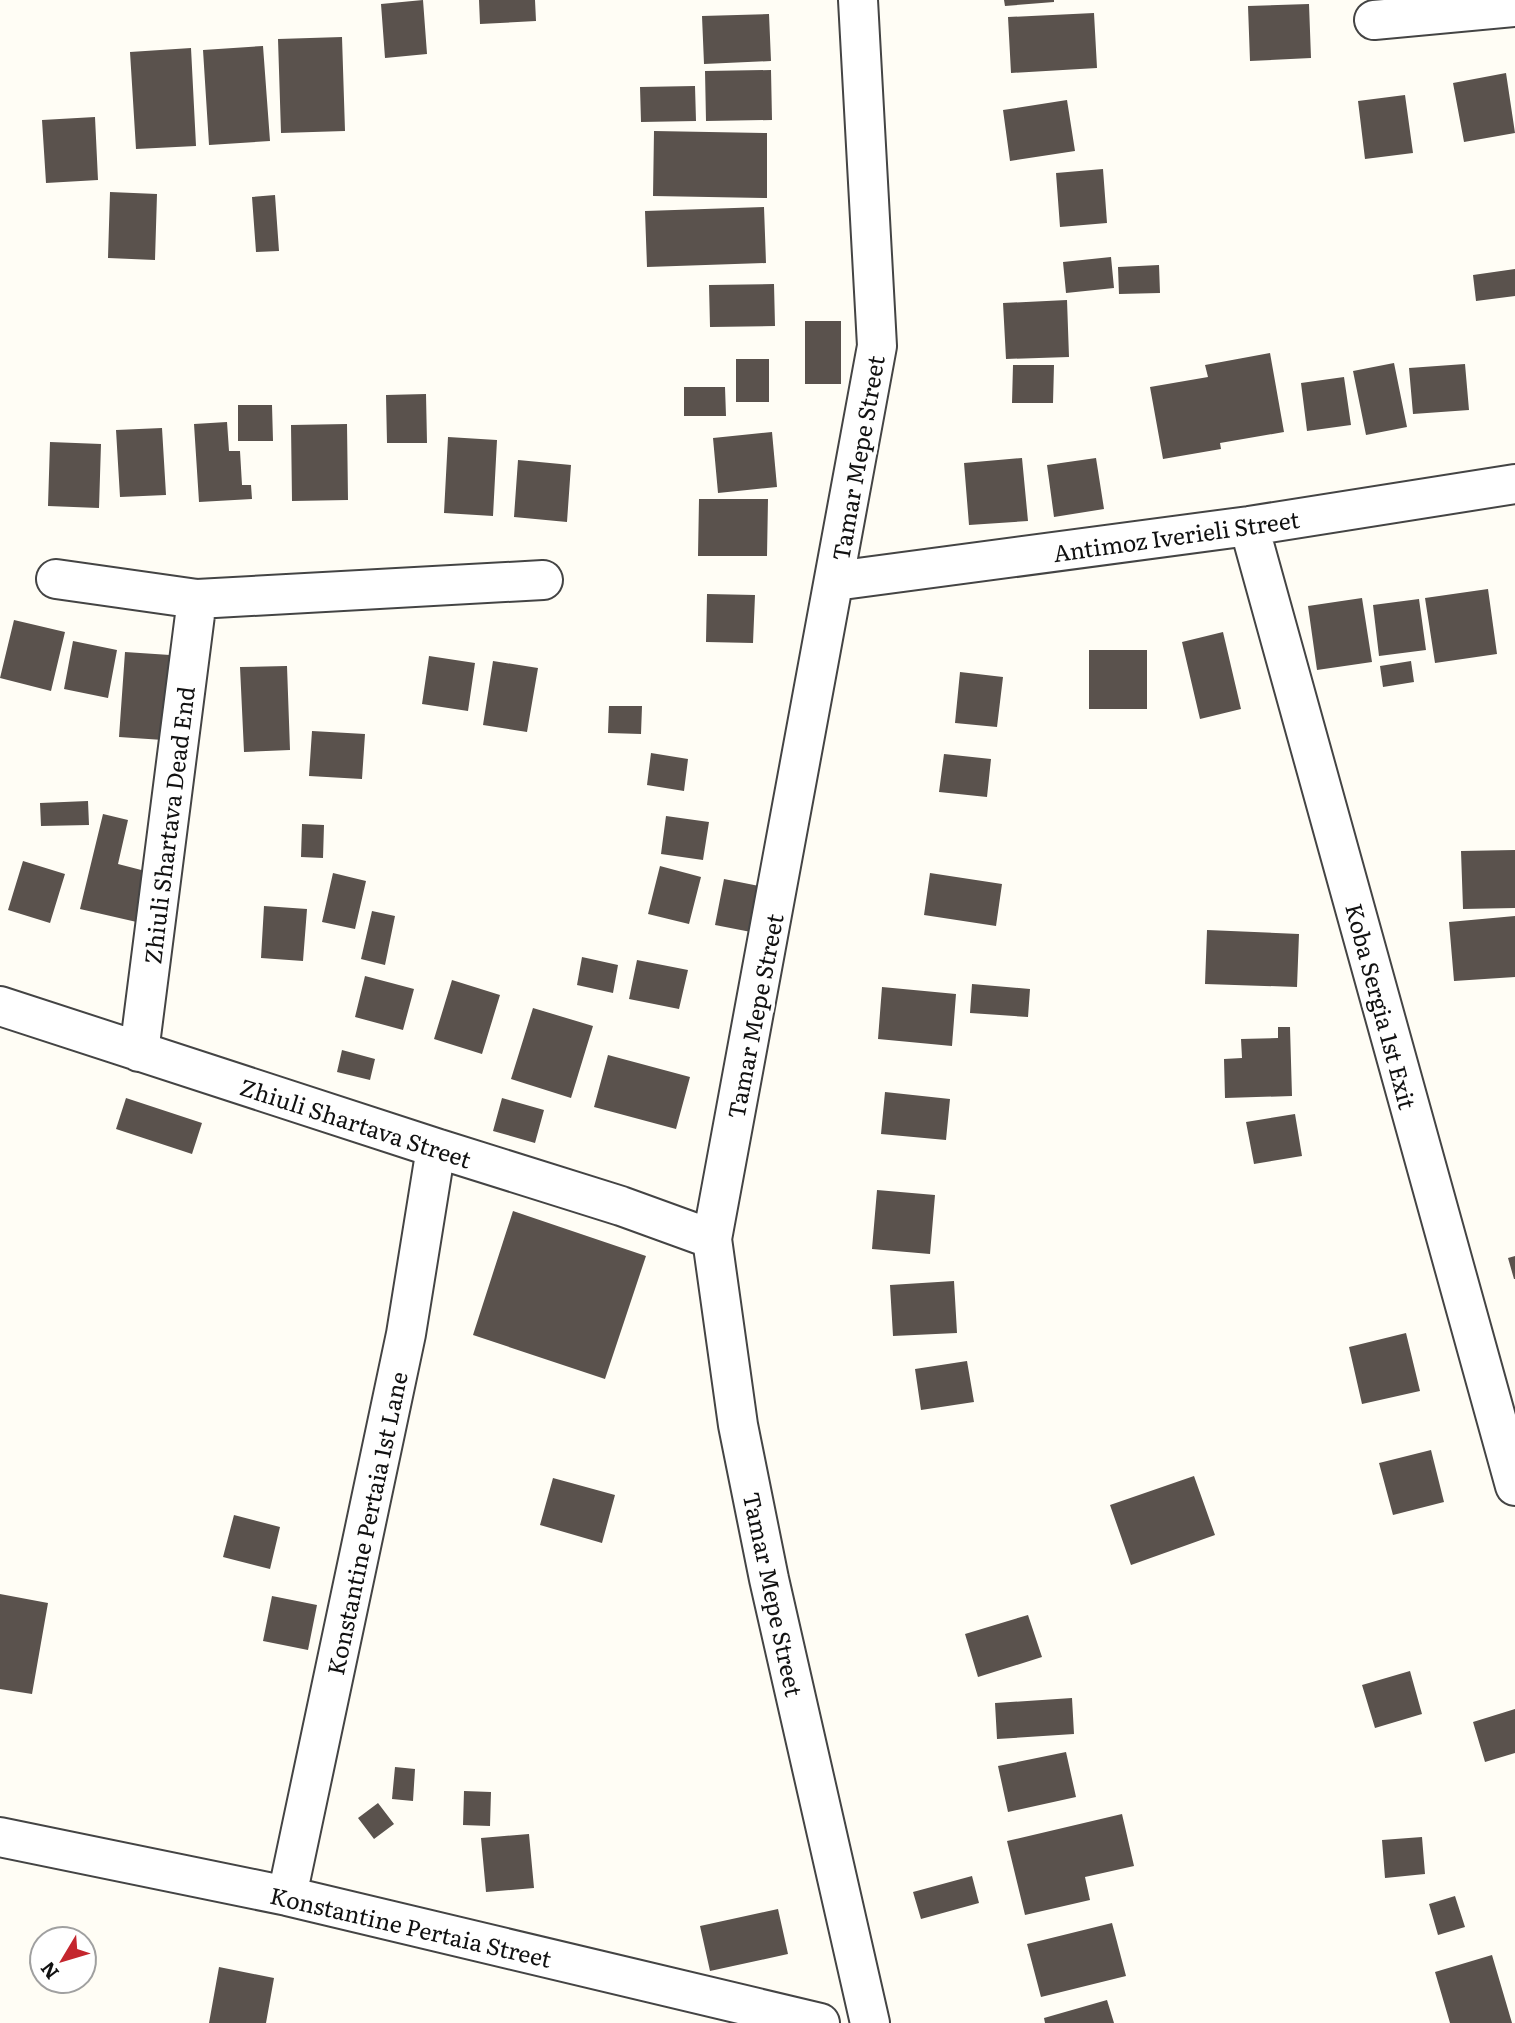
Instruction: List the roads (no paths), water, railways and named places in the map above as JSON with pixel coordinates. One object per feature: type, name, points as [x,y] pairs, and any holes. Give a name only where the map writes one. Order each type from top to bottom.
[{"type":"street","name":"Tamar Mepe Street","points":[[858,0],[877,346],[712,1239],[738,1424],[769,1579],[870,2023]]},
{"type":"street","points":[[1374,20],[1515,7]]},
{"type":"street","name":"Antimoz Iverieli Street","points":[[835,581],[1249,526],[1515,484]]},
{"type":"street","name":"Koba Sergia 1st Exit","points":[[1249,526],[1515,1486]]},
{"type":"street","points":[[56,579],[197,599],[544,580]]},
{"type":"street","name":"Zhiuli Shartava Dead End","points":[[139,1052],[197,599]]},
{"type":"street","name":"Zhiuli Shartava Street","points":[[0,1006],[621,1206],[712,1239]]},
{"type":"street","name":"Konstantine Pertaia 1st Lane","points":[[287,1896],[407,1334],[436,1148]]},
{"type":"street","name":"Konstantine Pertaia Street","points":[[0,1837],[287,1896],[820,2023]]}]
